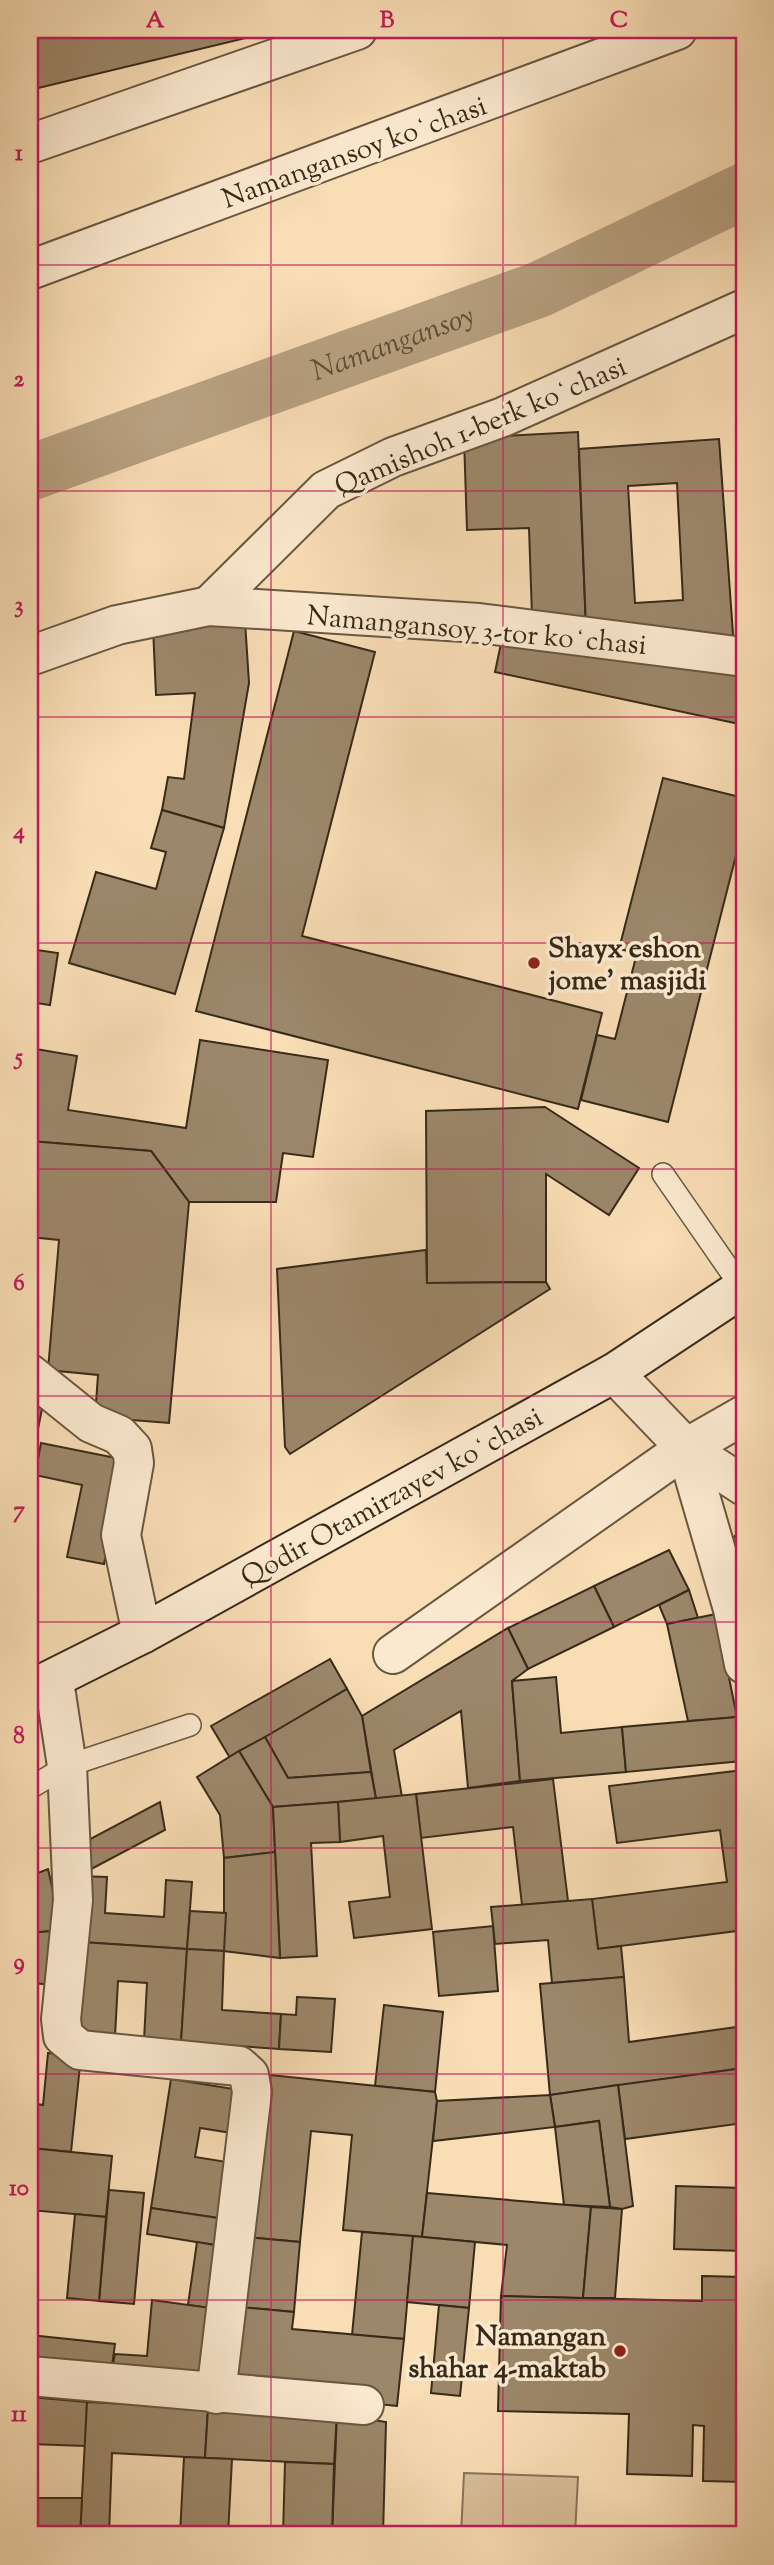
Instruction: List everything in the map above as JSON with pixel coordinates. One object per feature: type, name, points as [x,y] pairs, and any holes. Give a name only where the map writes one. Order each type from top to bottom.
[{"type":"street","points":[[30,144],[356,30]]},
{"type":"street","name":"Namangansoy koʻchasi","points":[[30,270],[649,43],[677,30]]},
{"type":"street","name":"Qamishoh 1-berk koʻchasi","points":[[209,606],[326,490],[393,457],[503,417],[744,309]]},
{"type":"street","name":"Namangansoy 3-tor koʻchasi","points":[[30,656],[117,625],[209,606],[479,623],[744,657]]},
{"type":"street","name":"Qodir Otamirzayev koʻchasi","points":[[42,1686],[142,1634],[614,1373],[743,1288]]},
{"type":"street","points":[[614,1373],[686,1448],[744,1486]]},
{"type":"street","points":[[30,1374],[91,1423],[119,1435],[131,1449],[134,1463],[121,1535],[142,1634]]},
{"type":"street","points":[[393,1654],[686,1448],[744,1415]]},
{"type":"street","points":[[686,1448],[733,1609],[744,1664]]},
{"type":"street","points":[[42,1686],[67,1766],[73,1900],[61,2019],[63,2036],[80,2050],[239,2066],[249,2075],[252,2092],[216,2394]]},
{"type":"street","points":[[30,2376],[364,2405]]},
{"type":"lane","points":[[663,1174],[743,1288]]},
{"type":"lane","points":[[30,1788],[67,1766],[190,1725]]},
{"type":"shaded area","points":[[464,2473],[578,2477],[575,2535],[461,2535]]},
{"type":"building","points":[[70,30],[279,30],[30,90],[30,39]]},
{"type":"building","points":[[578,432],[586,628],[532,616],[529,528],[467,530],[464,438]]},
{"type":"building","points":[[719,439],[734,648],[586,628],[579,449]],"holes":[[[677,483],[683,600],[635,603],[628,486]]]},
{"type":"building","points":[[245,621],[249,683],[224,828],[162,810],[168,777],[184,779],[195,693],[156,695],[153,627]]},
{"type":"building","points":[[294,631],[375,652],[302,936],[602,1013],[578,1109],[196,1011]]},
{"type":"building","points":[[503,634],[744,661],[744,725],[495,672]]},
{"type":"building","points":[[663,778],[744,798],[744,824],[668,1122],[581,1100],[597,1035],[615,1039],[637,953],[619,949]]},
{"type":"building","points":[[162,810],[224,828],[175,994],[69,963],[96,872],[156,889],[166,852],[151,848]]},
{"type":"building","points":[[30,949],[58,953],[50,1005],[30,1002]]},
{"type":"building","points":[[200,1040],[328,1060],[313,1157],[283,1153],[276,1202],[189,1202],[151,1151],[30,1141],[30,1048],[77,1056],[68,1110],[186,1128]]},
{"type":"building","points":[[545,1107],[639,1168],[609,1215],[546,1174],[546,1282],[427,1283],[426,1111]]},
{"type":"building","points":[[30,1141],[151,1151],[189,1202],[169,1423],[95,1417],[98,1375],[48,1370],[59,1240],[30,1237]]},
{"type":"building","points":[[426,1250],[427,1283],[546,1282],[550,1289],[290,1454],[285,1447],[277,1269]]},
{"type":"building","points":[[30,1387],[44,1399],[30,1469]]},
{"type":"building","points":[[41,1443],[126,1460],[104,1564],[67,1557],[82,1485],[35,1475]]},
{"type":"building","points":[[742,1528],[744,1532],[744,1596],[726,1546]]},
{"type":"building","points":[[669,1550],[689,1590],[614,1627],[594,1586]]},
{"type":"building","points":[[594,1586],[614,1627],[528,1669],[508,1628]]},
{"type":"building","points":[[689,1590],[698,1618],[667,1624],[659,1605]]},
{"type":"building","points":[[716,1614],[737,1717],[688,1721],[667,1624]]},
{"type":"building","points":[[508,1628],[528,1669],[512,1681],[520,1781],[468,1788],[461,1711],[394,1750],[402,1797],[376,1799],[362,1716]]},
{"type":"building","points":[[330,1659],[347,1689],[230,1758],[211,1726]]},
{"type":"building","points":[[556,1677],[561,1733],[622,1727],[626,1772],[520,1781],[512,1681]]},
{"type":"building","points":[[347,1689],[362,1716],[371,1772],[288,1778],[265,1737]]},
{"type":"building","points":[[737,1717],[742,1761],[626,1772],[622,1727]]},
{"type":"building","points":[[265,1737],[288,1778],[371,1772],[376,1799],[273,1807],[239,1751]]},
{"type":"building","points":[[239,1751],[273,1807],[275,1852],[224,1858],[220,1815],[197,1777]]},
{"type":"building","points":[[744,1770],[744,1930],[598,1949],[592,1899],[727,1882],[720,1830],[617,1843],[609,1786]]},
{"type":"building","points":[[553,1779],[568,1901],[522,1905],[513,1827],[421,1838],[416,1794]]},
{"type":"building","points":[[416,1794],[432,1929],[354,1938],[349,1902],[390,1897],[383,1836],[340,1842],[338,1802]]},
{"type":"building","points":[[160,1802],[165,1830],[78,1876],[77,1846]]},
{"type":"building","points":[[338,1802],[340,1842],[311,1843],[317,1956],[280,1958],[273,1807]]},
{"type":"building","points":[[275,1852],[280,1958],[224,1951],[224,1858]]},
{"type":"building","points":[[48,1869],[62,1930],[30,1933],[30,1876]]},
{"type":"building","points":[[78,1876],[107,1877],[105,1913],[164,1917],[166,1880],[192,1882],[187,1949],[81,1942]]},
{"type":"building","points":[[592,1899],[598,1949],[621,1946],[624,1977],[552,1983],[548,1940],[495,1944],[491,1907]]},
{"type":"building","points":[[190,1911],[226,1913],[224,1951],[187,1949]]},
{"type":"building","points":[[493,1926],[498,1991],[439,1996],[433,1932]]},
{"type":"building","points":[[62,1930],[57,1985],[30,1983],[30,1933]]},
{"type":"building","points":[[81,1942],[187,1949],[181,2042],[144,2040],[147,1983],[118,1981],[115,2036],[75,2034]]},
{"type":"building","points":[[187,1949],[224,1951],[222,2010],[281,2014],[279,2049],[181,2042]]},
{"type":"building","points":[[624,1977],[629,2042],[744,2026],[744,2068],[550,2095],[540,1984]]},
{"type":"building","points":[[297,1997],[335,1999],[331,2052],[279,2049],[281,2014],[296,2015]]},
{"type":"building","points":[[384,2005],[443,2012],[435,2092],[375,2086]]},
{"type":"building","points":[[48,2053],[81,2056],[71,2152],[30,2148],[30,2103],[43,2105]]},
{"type":"building","points":[[744,2068],[744,2123],[625,2139],[618,2085]]},
{"type":"building","points":[[260,2074],[435,2092],[437,2101],[422,2237],[343,2230],[352,2135],[311,2131],[300,2242],[245,2237]]},
{"type":"building","points":[[171,2079],[240,2090],[232,2133],[200,2128],[195,2157],[233,2163],[225,2219],[151,2208]]},
{"type":"building","points":[[618,2085],[633,2206],[622,2209],[610,2207],[599,2121],[555,2127],[550,2095]]},
{"type":"building","points":[[550,2095],[555,2127],[433,2141],[437,2101]]},
{"type":"building","points":[[599,2121],[610,2207],[564,2205],[555,2127]]},
{"type":"building","points":[[30,2148],[112,2156],[106,2217],[31,2210],[30,2227]]},
{"type":"building","points":[[676,2186],[744,2188],[744,2251],[674,2249]]},
{"type":"building","points":[[109,2190],[144,2193],[134,2304],[99,2301]]},
{"type":"building","points":[[427,2193],[591,2207],[583,2298],[501,2296],[507,2245],[422,2237]]},
{"type":"building","points":[[591,2207],[622,2209],[615,2298],[583,2298]]},
{"type":"building","points":[[151,2208],[225,2219],[221,2246],[147,2234]]},
{"type":"building","points":[[75,2214],[106,2217],[99,2301],[67,2298]]},
{"type":"building","points":[[362,2232],[413,2236],[404,2339],[352,2335]]},
{"type":"building","points":[[413,2236],[475,2242],[469,2308],[407,2302]]},
{"type":"building","points":[[245,2237],[300,2242],[294,2312],[239,2307]]},
{"type":"building","points":[[197,2242],[221,2246],[211,2308],[188,2305]]},
{"type":"building","points":[[702,2276],[744,2277],[744,2482],[703,2481],[704,2426],[693,2425],[692,2476],[627,2474],[629,2414],[498,2411],[501,2296],[702,2301]]},
{"type":"building","points":[[152,2300],[211,2308],[203,2382],[111,2373],[115,2354],[147,2356]]},
{"type":"building","points":[[439,2305],[469,2308],[460,2396],[431,2393]]},
{"type":"building","points":[[239,2307],[294,2312],[292,2329],[404,2339],[397,2406],[230,2390]]},
{"type":"building","points":[[30,2335],[115,2344],[111,2373],[30,2367]]},
{"type":"building","points":[[30,2397],[87,2402],[86,2446],[30,2444]]},
{"type":"building","points":[[87,2402],[208,2408],[205,2458],[112,2453],[109,2535],[80,2535]]},
{"type":"building","points":[[208,2408],[337,2414],[334,2464],[205,2458]]},
{"type":"building","points":[[337,2414],[386,2422],[383,2535],[332,2535]]},
{"type":"building","points":[[184,2457],[232,2459],[228,2535],[180,2535]]},
{"type":"building","points":[[285,2462],[334,2464],[332,2535],[283,2535]]},
{"type":"building","points":[[30,2498],[82,2498],[80,2535],[32,2535]]},
{"type":"waterway","name":"Namangansoy","points":[[30,473],[538,290],[744,191]]},
{"type":"place","name":"Shayx eshon jome’ masjidi","points":[[534,963]]},
{"type":"place","name":"Namangan shahar 4-maktab","points":[[620,2351]]}]
